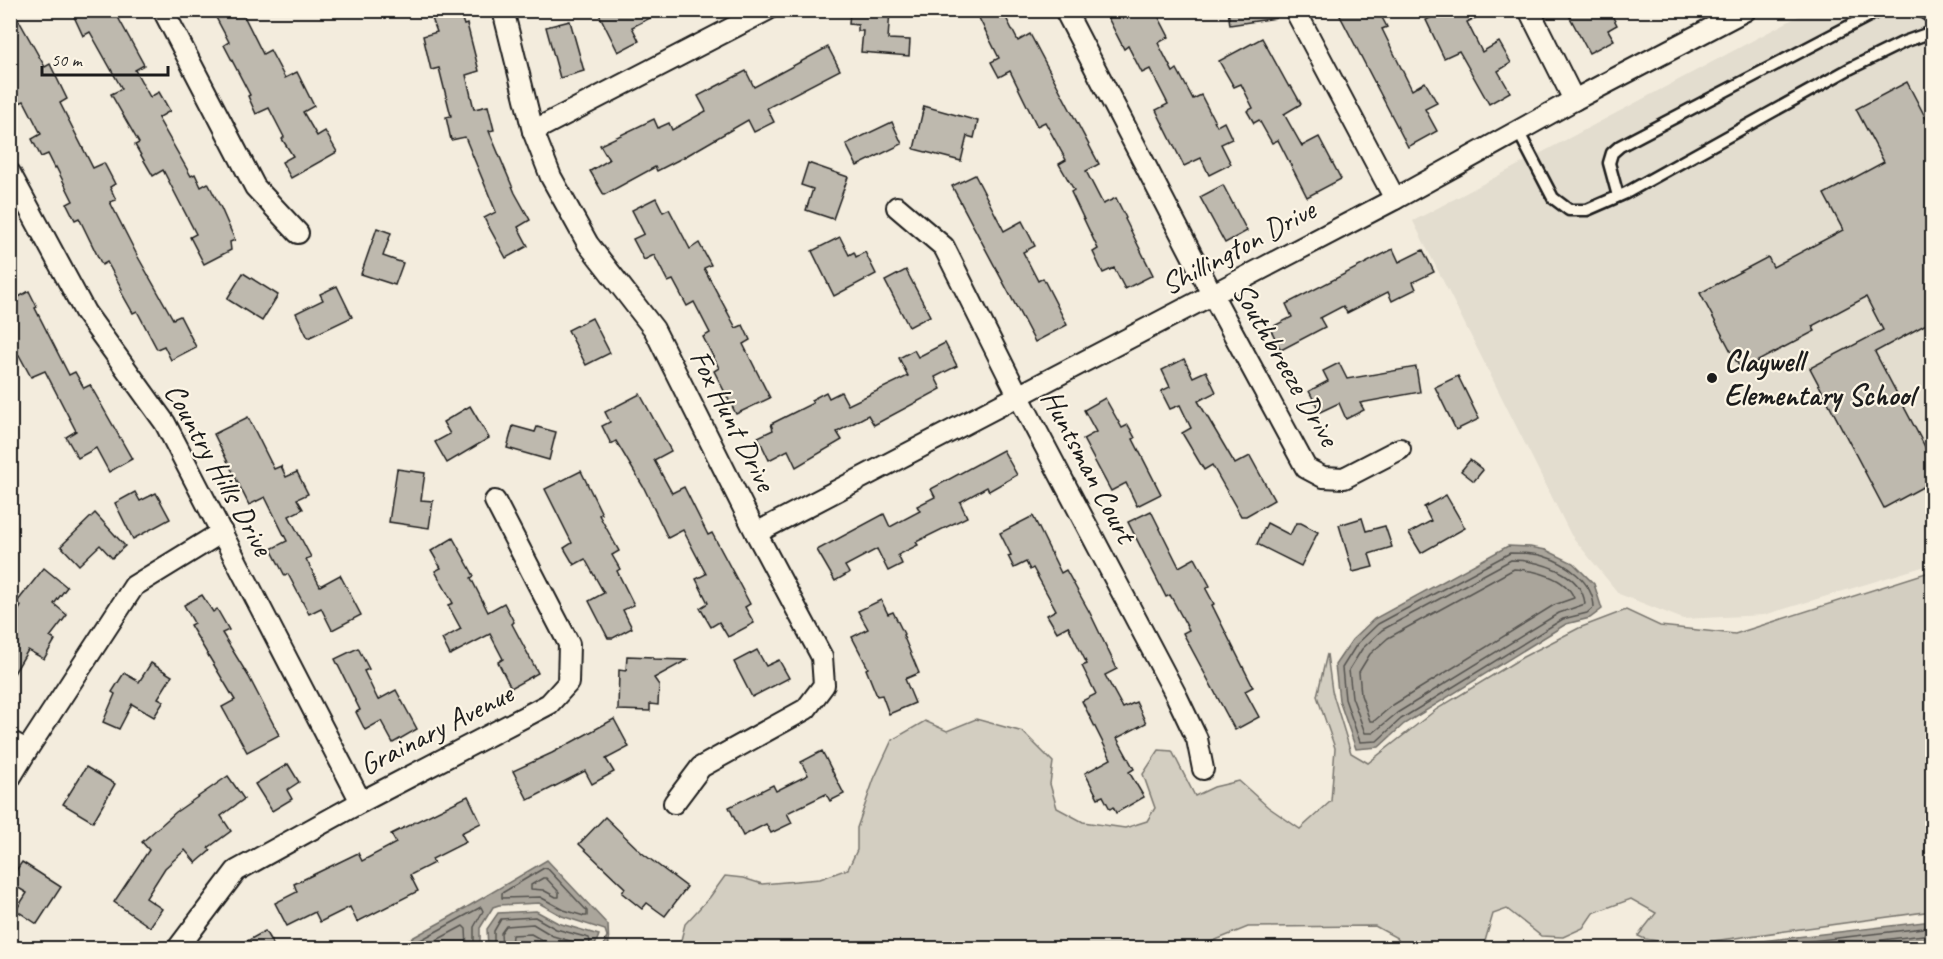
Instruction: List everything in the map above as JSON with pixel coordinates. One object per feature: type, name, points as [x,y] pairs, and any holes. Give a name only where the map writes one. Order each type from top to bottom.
[{"type":"street","points":[[163,10],[255,188],[298,233]]},
{"type":"street","name":"Fox Hunt Drive","points":[[503,10],[533,131],[551,177],[588,244],[654,329],[756,533],[822,657],[824,685],[806,709],[701,767],[674,803]]},
{"type":"street","points":[[533,131],[767,10]]},
{"type":"street","name":"Southbreeze Drive","points":[[1065,10],[1212,294],[1306,468],[1323,477],[1344,478],[1400,449]]},
{"type":"street","points":[[1295,10],[1395,199]]},
{"type":"street","points":[[1529,10],[1574,100]]},
{"type":"street","name":"Shillington Drive","points":[[756,533],[1395,199],[1574,100],[1746,10]]},
{"type":"street","name":"Country Hills Drive","points":[[10,173],[85,312],[165,423],[361,802]]},
{"type":"street","name":"Huntsman Court","points":[[897,207],[944,247],[1019,397],[1176,695],[1197,739],[1203,769]]},
{"type":"street","name":"Grainary Avenue","points":[[178,948],[236,871],[361,802],[549,704],[568,682],[569,644],[495,501]]},
{"type":"street","points":[[10,778],[19,745],[134,586],[222,532]]},
{"type":"lane","points":[[1618,196],[1609,163],[1612,153],[1620,146],[1880,10]]},
{"type":"lane","points":[[1920,10],[1932,18]]},
{"type":"lane","points":[[1518,131],[1553,198],[1569,210],[1587,210],[1618,196],[1849,69],[1904,42],[1932,32]]},
{"type":"shaded area","name":"Claywell Elementary School","points":[[1808,11],[1932,11],[1932,564],[1764,615],[1683,619],[1619,594],[1571,535],[1413,221]]},
{"type":"shaded area","points":[[1932,571],[1932,911],[1684,945],[1638,936],[1656,913],[1631,899],[1593,913],[1583,928],[1563,937],[1541,936],[1507,909],[1493,914],[1483,948],[1403,948],[1397,938],[1375,926],[1248,927],[1196,948],[679,948],[685,924],[710,897],[725,876],[743,878],[762,884],[820,879],[848,869],[857,850],[857,828],[874,779],[892,740],[925,721],[947,731],[976,719],[1023,732],[1053,762],[1050,784],[1057,808],[1083,822],[1125,828],[1147,821],[1155,808],[1143,774],[1159,750],[1172,751],[1195,796],[1214,787],[1239,781],[1268,807],[1300,829],[1331,801],[1335,748],[1317,696],[1327,654],[1332,691],[1351,753],[1368,763],[1437,709],[1523,657],[1579,628],[1626,610],[1660,626],[1735,634]]},
{"type":"water","points":[[1508,546],[1546,550],[1573,563],[1594,584],[1602,609],[1590,618],[1566,624],[1404,724],[1379,747],[1356,749],[1339,700],[1335,665],[1352,640],[1374,619]]},
{"type":"water","points":[[547,860],[608,925],[609,948],[603,948],[607,936],[605,930],[562,916],[539,903],[493,907],[480,928],[480,948],[394,948],[452,916]]},
{"type":"water","points":[[536,911],[558,923],[599,935],[594,948],[488,948],[487,929],[498,913]]},
{"type":"water","points":[[1932,921],[1932,948],[1702,948]]},
{"type":"building","points":[[10,10],[13,10],[45,67],[50,64],[67,99],[60,103],[93,168],[104,163],[115,184],[110,187],[116,200],[110,202],[138,257],[173,319],[180,316],[196,347],[171,360],[164,346],[157,349],[137,311],[133,313],[107,262],[102,265],[79,218],[75,220],[67,204],[73,201],[56,167],[48,154],[41,157],[32,139],[41,134],[24,101],[17,104],[10,92]]},
{"type":"building","points":[[71,10],[114,10],[144,65],[135,70],[150,97],[159,92],[170,111],[158,118],[191,176],[195,174],[201,187],[208,183],[221,208],[235,240],[230,242],[231,250],[204,264],[190,237],[196,234],[163,170],[153,176],[135,145],[139,143],[111,94],[122,89],[90,32],[83,36]]},
{"type":"building","points":[[212,10],[241,10],[263,54],[270,50],[285,78],[297,72],[314,106],[303,112],[317,136],[325,131],[337,152],[291,178],[282,162],[293,156],[282,139],[284,137],[269,108],[256,114],[248,96],[250,95],[224,45],[229,42]]},
{"type":"building","points":[[429,10],[459,10],[464,25],[467,24],[479,71],[466,75],[474,109],[488,106],[494,130],[489,131],[515,193],[530,220],[518,227],[528,246],[506,258],[484,218],[496,212],[465,137],[451,140],[446,117],[451,116],[439,68],[431,70],[423,36],[437,32]]},
{"type":"building","points":[[597,10],[666,10],[632,27],[639,41],[618,52]]},
{"type":"building","points":[[850,10],[890,10],[888,39],[910,40],[909,56],[861,52],[863,31],[858,31],[858,25],[849,24]]},
{"type":"building","points":[[975,10],[1002,10],[1018,41],[1030,34],[1099,164],[1086,171],[1103,204],[1116,198],[1153,275],[1125,289],[1114,268],[1103,273],[1093,252],[1098,249],[1071,192],[1074,190],[1059,164],[1066,160],[1045,122],[1037,126],[1010,71],[999,77],[991,62],[999,58]]},
{"type":"building","points":[[1104,10],[1155,10],[1169,37],[1158,43],[1173,72],[1177,69],[1193,99],[1201,95],[1217,126],[1224,122],[1232,139],[1221,144],[1231,164],[1209,175],[1201,158],[1184,166],[1156,110],[1168,104],[1150,69],[1142,73],[1128,46],[1124,49]]},
{"type":"building","points":[[1228,10],[1275,10],[1276,18],[1230,25]]},
{"type":"building","points":[[1337,10],[1378,10],[1387,27],[1382,29],[1412,90],[1425,82],[1437,103],[1425,109],[1437,131],[1408,147]]},
{"type":"building","points":[[1446,10],[1491,10],[1467,22],[1482,52],[1499,42],[1511,63],[1498,71],[1510,92],[1489,104],[1459,51],[1444,58],[1426,20]]},
{"type":"building","points":[[1566,10],[1609,10],[1617,25],[1608,30],[1614,40],[1589,53]]},
{"type":"building","points":[[570,21],[584,71],[560,78],[546,27]]},
{"type":"building","points":[[1262,38],[1301,104],[1284,114],[1302,146],[1319,137],[1341,179],[1307,197],[1278,140],[1272,143],[1259,120],[1254,123],[1247,111],[1253,108],[1241,84],[1234,87],[1219,61]]},
{"type":"building","points":[[828,47],[840,70],[767,108],[774,122],[754,132],[748,120],[686,156],[657,171],[655,167],[604,195],[590,171],[609,160],[600,145],[654,119],[658,128],[669,123],[672,130],[706,111],[698,96],[746,71],[754,87]]},
{"type":"building","name":"Claywell Elementary School","points":[[1907,82],[1932,130],[1932,321],[1875,352],[1932,460],[1932,482],[1884,508],[1810,368],[1883,330],[1866,297],[1812,326],[1815,331],[1741,370],[1700,293],[1768,257],[1773,267],[1843,230],[1824,194],[1884,162],[1856,109]]},
{"type":"building","points":[[924,106],[978,121],[974,138],[967,136],[961,161],[914,149]]},
{"type":"building","points":[[892,122],[902,144],[857,166],[846,144]]},
{"type":"building","points":[[808,163],[848,177],[833,219],[806,210],[813,189],[801,185]]},
{"type":"building","points":[[975,175],[1004,231],[1022,221],[1035,246],[1023,252],[1038,281],[1043,278],[1067,325],[1035,342],[952,186]]},
{"type":"building","points":[[1223,185],[1247,231],[1225,243],[1200,197]]},
{"type":"building","points":[[656,198],[663,212],[669,209],[690,249],[699,243],[711,265],[704,268],[736,328],[743,325],[750,340],[743,344],[770,398],[736,414],[714,371],[719,368],[703,337],[710,333],[694,302],[687,306],[673,280],[668,282],[654,255],[644,260],[633,239],[644,234],[632,210]]},
{"type":"building","points":[[377,228],[391,233],[383,256],[403,263],[395,285],[361,274]]},
{"type":"building","points":[[840,237],[849,255],[854,252],[856,257],[865,252],[876,274],[834,296],[812,251]]},
{"type":"building","points":[[1393,249],[1399,262],[1423,250],[1434,272],[1413,282],[1416,289],[1392,301],[1388,292],[1347,313],[1343,306],[1320,318],[1325,327],[1281,350],[1270,328],[1292,317],[1286,304]]},
{"type":"building","points":[[906,270],[930,316],[909,327],[885,281]]},
{"type":"building","points":[[243,273],[278,295],[262,321],[227,299]]},
{"type":"building","points":[[337,286],[352,317],[308,338],[296,313],[323,300],[320,294]]},
{"type":"building","points":[[29,291],[37,307],[35,308],[69,375],[75,372],[84,388],[90,385],[132,459],[109,472],[96,448],[78,458],[66,437],[76,431],[45,371],[31,377],[19,355],[10,360],[10,302]]},
{"type":"building","points":[[592,318],[610,353],[586,365],[568,330]]},
{"type":"building","points":[[945,343],[957,366],[935,377],[941,389],[874,425],[868,415],[837,432],[842,440],[796,467],[788,450],[769,460],[758,437],[773,430],[771,424],[813,403],[811,400],[826,392],[829,398],[841,392],[848,405],[908,376],[899,358],[914,350],[918,357]]},
{"type":"building","points":[[1184,359],[1193,377],[1206,371],[1216,392],[1198,401],[1235,464],[1250,456],[1274,500],[1246,516],[1241,516],[1212,465],[1204,470],[1182,433],[1191,428],[1180,405],[1170,409],[1161,391],[1170,387],[1162,370]]},
{"type":"building","points":[[1339,363],[1347,379],[1416,367],[1420,392],[1360,403],[1364,410],[1346,419],[1339,403],[1320,412],[1309,391],[1328,381],[1323,371]]},
{"type":"building","points":[[1458,376],[1479,419],[1456,430],[1435,387]]},
{"type":"building","points":[[640,394],[671,451],[654,460],[672,493],[684,487],[708,535],[712,533],[750,604],[745,607],[754,623],[728,637],[719,622],[711,627],[700,608],[708,603],[696,579],[706,574],[683,530],[668,538],[644,488],[616,441],[611,444],[602,426],[610,422],[605,412]]},
{"type":"building","points":[[1105,398],[1122,428],[1128,425],[1161,494],[1137,506],[1126,483],[1111,491],[1083,439],[1096,432],[1084,410]]},
{"type":"building","points":[[470,406],[489,438],[447,463],[435,442],[450,434],[443,422]]},
{"type":"building","points":[[248,417],[274,469],[281,466],[286,477],[297,472],[308,494],[297,499],[303,509],[289,516],[311,557],[306,559],[320,586],[340,575],[361,615],[332,630],[321,608],[309,614],[288,574],[285,576],[271,549],[287,541],[265,497],[249,505],[214,434]]},
{"type":"building","points":[[513,426],[535,432],[537,427],[556,432],[549,460],[507,448]]},
{"type":"building","points":[[1003,450],[1017,475],[989,491],[987,487],[960,502],[967,517],[916,542],[918,545],[898,555],[902,564],[888,571],[877,549],[845,566],[849,573],[835,581],[817,550],[884,514],[890,527],[920,511],[917,506],[935,497],[931,489]]},
{"type":"building","points":[[1470,460],[1483,470],[1474,481],[1461,471]]},
{"type":"building","points":[[397,469],[425,473],[421,500],[433,501],[429,528],[389,522]]},
{"type":"building","points":[[581,471],[602,514],[599,515],[619,551],[612,555],[620,569],[617,571],[634,605],[623,610],[632,628],[613,638],[608,638],[589,601],[604,593],[585,559],[574,565],[564,548],[572,543],[545,489]]},
{"type":"building","points":[[135,492],[140,501],[156,493],[170,519],[133,539],[115,503]]},
{"type":"building","points":[[1446,495],[1465,528],[1421,553],[1409,533],[1431,521],[1424,507]]},
{"type":"building","points":[[1151,511],[1179,567],[1195,558],[1210,586],[1206,589],[1214,604],[1212,605],[1253,687],[1245,691],[1259,717],[1235,730],[1183,633],[1189,630],[1170,595],[1166,597],[1128,522]]},
{"type":"building","points":[[95,513],[125,546],[112,558],[100,545],[79,565],[61,546]]},
{"type":"building","points":[[1033,516],[1061,573],[1066,570],[1090,613],[1117,669],[1105,675],[1123,708],[1136,702],[1146,723],[1117,738],[1134,769],[1129,772],[1144,797],[1116,813],[1113,807],[1110,809],[1103,796],[1098,798],[1085,773],[1111,759],[1082,701],[1096,694],[1082,666],[1087,664],[1068,626],[1057,632],[1047,615],[1056,610],[1033,568],[1030,570],[1026,562],[1014,568],[1008,556],[1011,555],[1000,533]]},
{"type":"building","points":[[1362,518],[1366,531],[1385,526],[1392,547],[1369,554],[1373,567],[1353,572],[1339,525]]},
{"type":"building","points":[[1267,523],[1290,535],[1296,523],[1301,523],[1318,532],[1301,566],[1257,544]]},
{"type":"building","points":[[453,538],[474,576],[471,578],[488,612],[504,603],[514,622],[512,624],[538,673],[511,688],[498,662],[503,659],[490,634],[450,655],[442,639],[461,629],[448,605],[453,603],[435,571],[441,568],[431,551]]},
{"type":"building","points":[[44,568],[67,587],[54,604],[67,615],[50,637],[55,640],[44,659],[28,650],[10,680],[10,625],[21,606],[17,602]]},
{"type":"building","points":[[202,595],[213,612],[217,609],[229,630],[222,633],[249,677],[279,735],[247,752],[222,707],[235,700],[190,625],[194,623],[184,605]]},
{"type":"building","points":[[881,600],[888,614],[893,612],[919,673],[905,679],[915,703],[889,714],[882,695],[877,696],[866,669],[868,668],[852,637],[868,629],[858,611]]},
{"type":"building","points":[[358,648],[369,669],[364,671],[378,700],[396,690],[417,729],[393,743],[381,721],[365,730],[356,712],[360,710],[335,659]]},
{"type":"building","points":[[757,650],[766,666],[779,660],[789,678],[752,697],[734,662]]},
{"type":"building","points":[[627,656],[687,660],[654,678],[659,685],[658,705],[650,704],[650,711],[618,710],[619,670],[626,671]]},
{"type":"building","points":[[151,663],[172,676],[158,698],[164,701],[154,717],[132,704],[119,729],[103,722],[115,694],[112,692],[124,673],[139,682]]},
{"type":"building","points":[[614,719],[629,747],[606,759],[614,772],[592,784],[585,771],[528,800],[513,771],[552,753]]},
{"type":"building","points":[[822,751],[844,794],[830,801],[826,794],[787,813],[792,823],[771,833],[766,824],[743,836],[729,807],[773,785],[776,791],[808,775],[801,762]]},
{"type":"building","points":[[288,764],[299,782],[287,790],[292,799],[272,811],[255,784]]},
{"type":"building","points":[[86,767],[115,784],[93,822],[63,804]]},
{"type":"building","points":[[228,776],[244,799],[221,816],[231,831],[208,848],[211,850],[196,863],[185,850],[165,868],[146,898],[162,909],[150,927],[114,902],[149,850],[142,842],[176,812]]},
{"type":"building","points":[[468,796],[481,823],[461,833],[466,842],[432,859],[434,863],[410,875],[418,891],[357,922],[350,907],[320,922],[315,912],[287,926],[275,903],[297,892],[294,884],[358,853],[362,861],[396,843],[391,834]]},
{"type":"building","points":[[605,817],[642,853],[687,887],[665,916],[647,903],[642,909],[622,893],[625,888],[579,844]]},
{"type":"building","points":[[22,862],[61,887],[37,924],[16,910],[27,893],[10,883],[10,879]]},
{"type":"building","points":[[265,931],[275,948],[235,948]]},
{"type":"place","name":"Claywell Elementary School","points":[[1712,378]]}]
